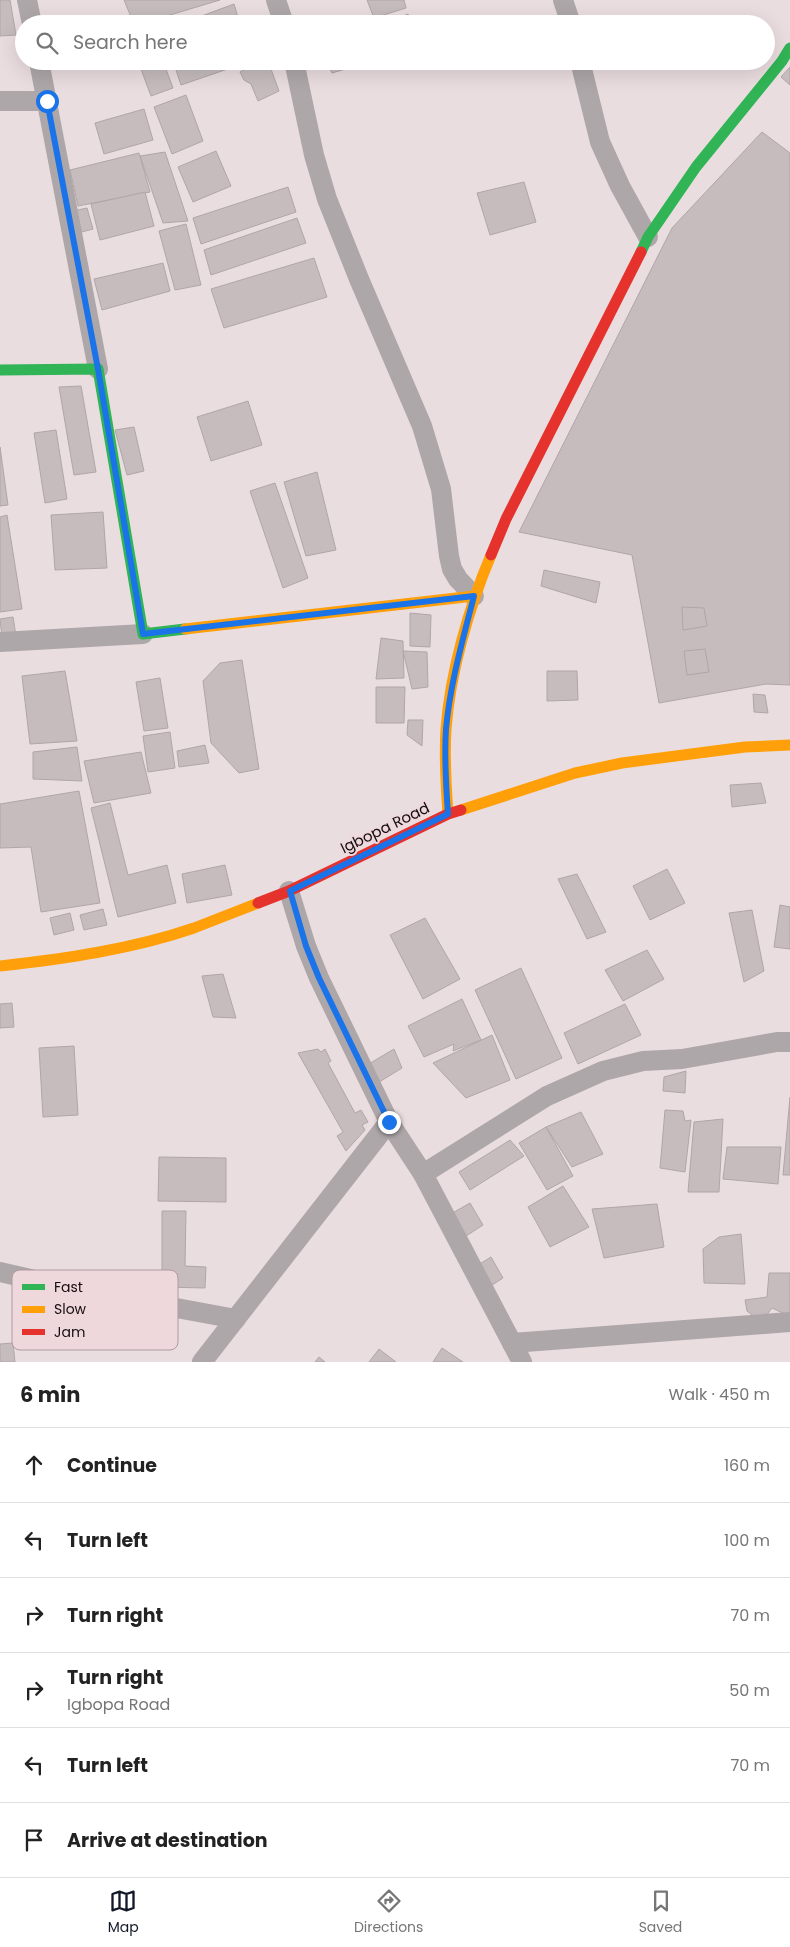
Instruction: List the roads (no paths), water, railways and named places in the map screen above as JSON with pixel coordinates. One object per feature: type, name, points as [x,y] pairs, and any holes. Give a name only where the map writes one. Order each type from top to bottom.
[{"type":"street","points":[[27,0],[30,15]]},
{"type":"street","points":[[276,0],[281,15]]},
{"type":"street","points":[[563,0],[568,15]]},
{"type":"street","points":[[448,814],[445,762],[446,728],[454,677],[474,596],[506,519],[648,237],[696,167],[776,69],[790,48]]},
{"type":"street","points":[[41,70],[98,369],[143,634]]},
{"type":"street","points":[[296,70],[314,155],[328,199],[359,279],[422,426],[441,489],[452,569],[458,579],[474,596]]},
{"type":"street","points":[[582,70],[600,142],[620,186],[648,237]]},
{"type":"street","points":[[0,101],[47,101]]},
{"type":"street","points":[[0,370],[98,369]]},
{"type":"street","points":[[0,642],[143,634],[474,596]]},
{"type":"street","name":"Igbopa Road","points":[[0,966],[45,962],[143,942],[193,928],[290,891],[448,814],[575,773],[622,763],[745,747],[790,745]]},
{"type":"street","points":[[290,891],[306,946],[319,978],[389,1122],[423,1174],[522,1362]]},
{"type":"street","points":[[423,1174],[546,1096],[603,1071],[643,1061],[682,1059],[777,1042],[790,1042]]},
{"type":"street","points":[[202,1362],[389,1122]]},
{"type":"street","points":[[178,1308],[236,1319]]},
{"type":"street","points":[[512,1342],[790,1322]]}]
